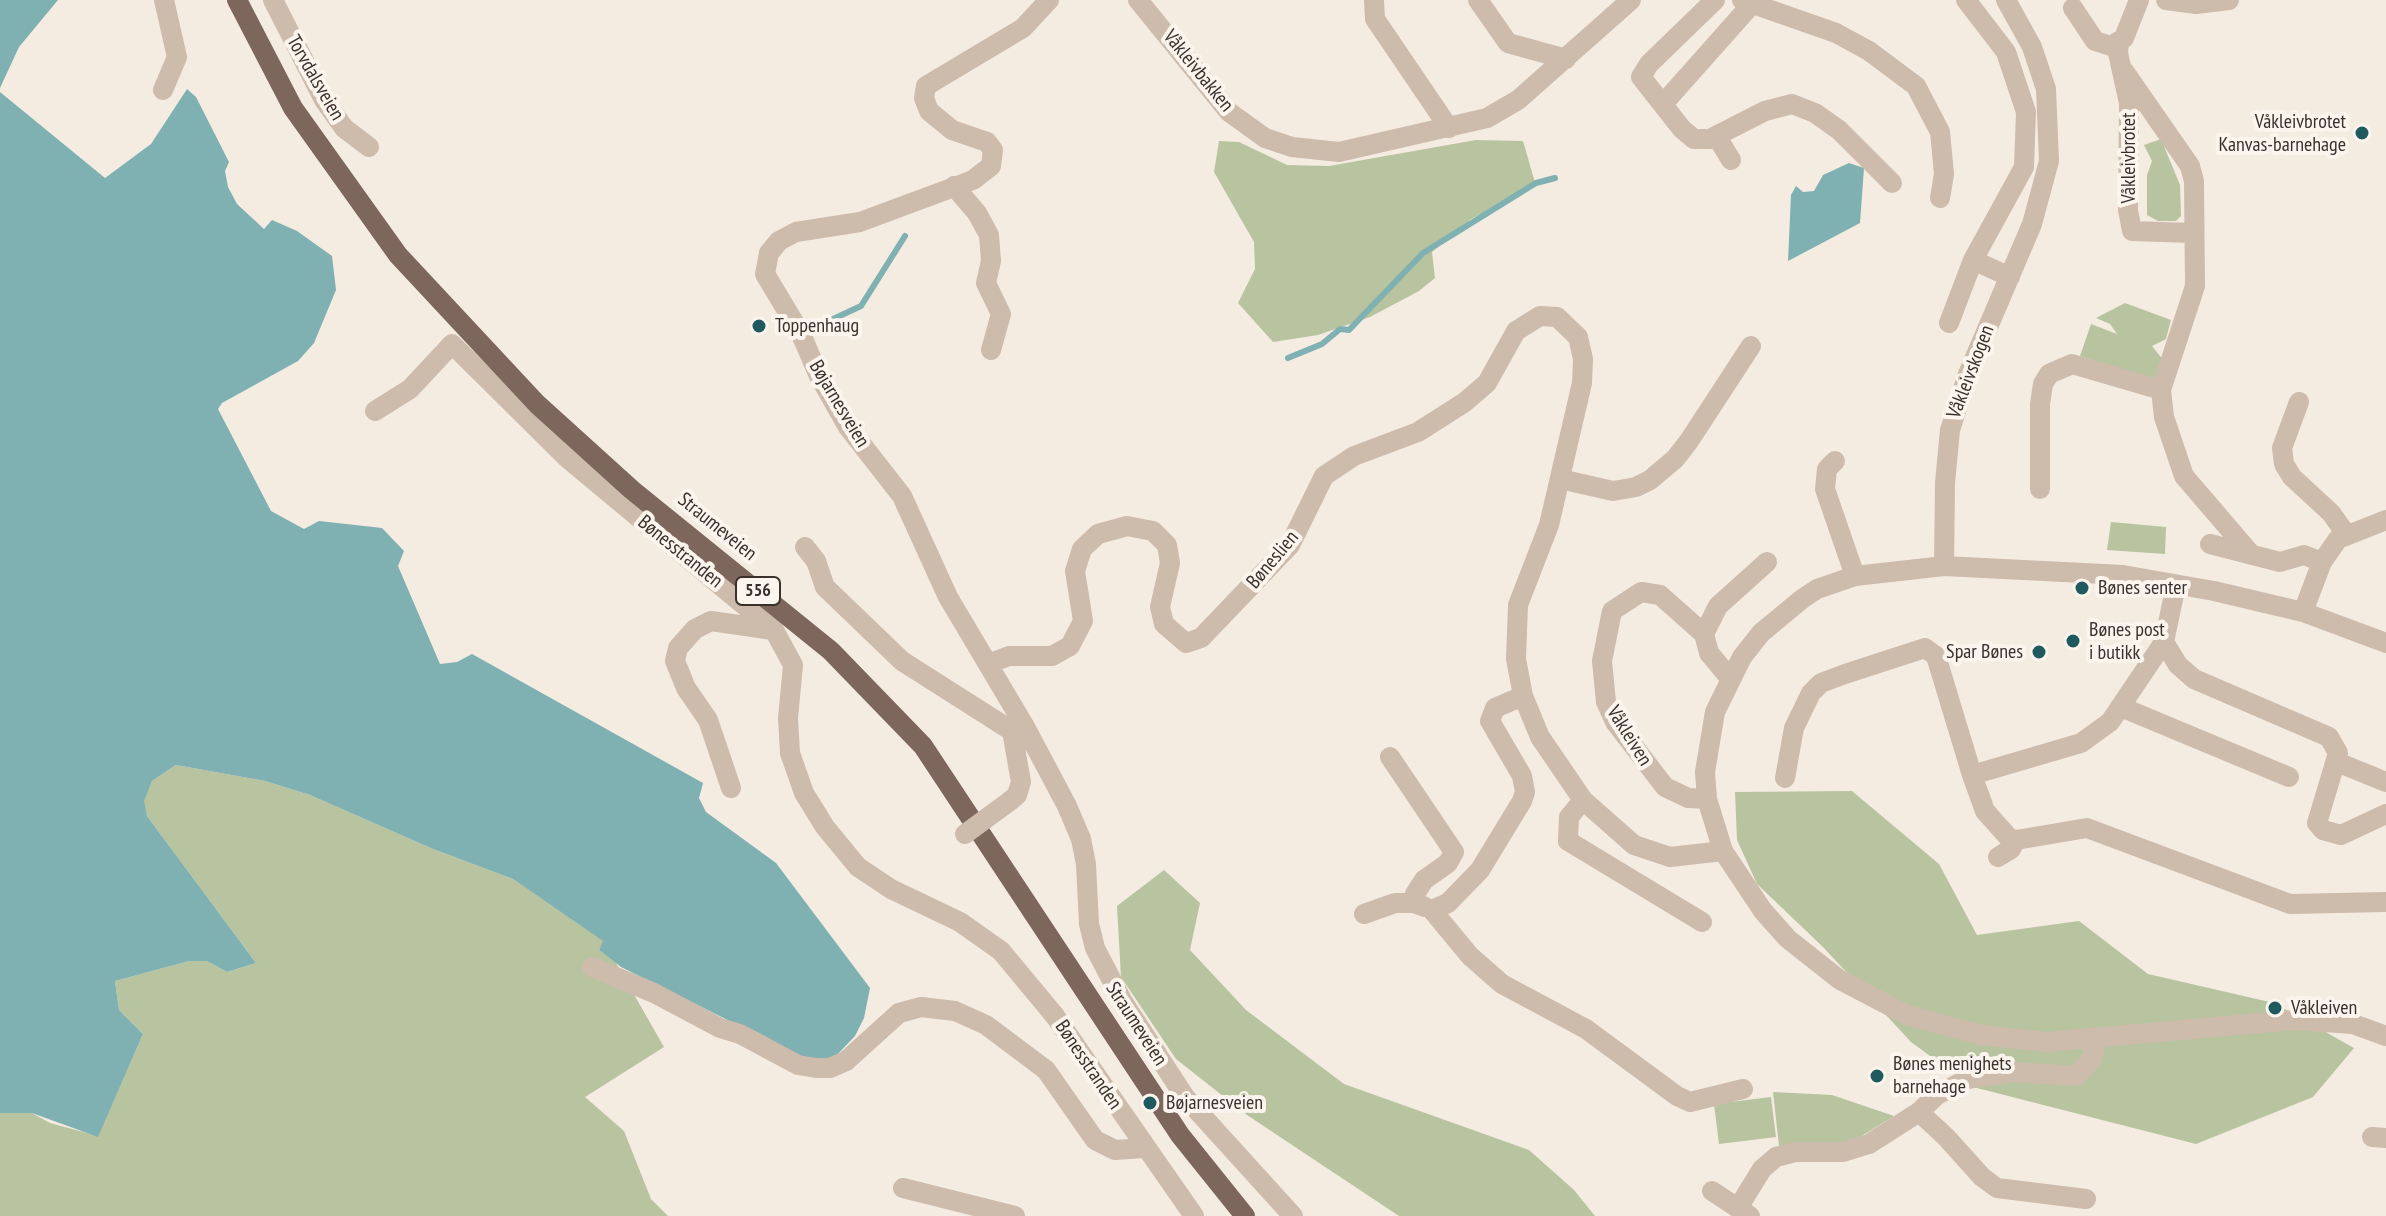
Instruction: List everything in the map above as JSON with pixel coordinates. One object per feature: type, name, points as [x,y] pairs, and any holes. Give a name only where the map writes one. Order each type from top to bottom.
[{"type":"main road","name":"Straumeveien","points":[[237,0],[301,120],[398,255],[537,404],[632,490],[831,651],[923,746],[1180,1135],[1245,1216]]},
{"type":"street","points":[[163,90],[177,57],[164,0]]},
{"type":"street","name":"Torvdalsveien","points":[[273,0],[324,100],[344,128],[369,147]]},
{"type":"street","name":"Bøjarnesveien","points":[[1049,0],[1023,28],[926,86],[924,98],[939,122],[952,130],[979,136],[993,150],[994,158],[984,172],[860,222],[796,232],[779,241],[763,266],[848,427],[902,496],[948,597],[988,664],[1018,728],[1081,839],[1089,924],[1105,970],[1185,1097],[1293,1216]]},
{"type":"street","name":"Våkleivbakken","points":[[1138,0],[1229,112],[1265,138],[1292,147],[1339,152],[1487,118],[1518,100],[1631,0]]},
{"type":"street","points":[[1374,0],[1375,19],[1449,128]]},
{"type":"street","points":[[1478,0],[1508,43],[1566,59]]},
{"type":"street","points":[[1715,0],[1644,71],[1643,82],[1694,139],[1717,137],[1773,107],[1802,107],[1839,130],[1892,183]]},
{"type":"street","points":[[1949,323],[1984,234],[2018,181],[2027,152],[2028,132],[2021,90],[2006,52],[1966,0]]},
{"type":"street","name":"Våkleivskogen","points":[[1944,566],[1945,483],[1950,430],[1968,374],[2044,187],[2050,141],[2041,71],[2006,0]]},
{"type":"street","points":[[2073,8],[2095,41],[2111,46],[2119,43],[2129,30],[2139,0]]},
{"type":"street","points":[[2166,0],[2196,4],[2229,0]]},
{"type":"street","points":[[1663,104],[1746,3],[1836,33],[1869,51],[1916,86],[1940,132],[1944,174],[1940,198]]},
{"type":"street","name":"Våkleivbrotet","points":[[2119,43],[2118,53],[2129,103],[2128,210],[2132,231],[2193,233]]},
{"type":"street","name":"Våkleivbrotet","points":[[2124,71],[2190,166],[2196,199],[2194,296],[2161,390],[2164,417],[2184,476],[2250,553]]},
{"type":"street","points":[[1717,137],[1731,160]]},
{"type":"street","points":[[954,186],[977,213],[989,235],[991,261],[986,283],[1001,314],[991,350]]},
{"type":"street","points":[[1973,260],[2010,277]]},
{"type":"street","name":"Bøneslien","points":[[988,664],[1009,656],[1052,656],[1070,646],[1083,621],[1075,571],[1082,549],[1098,534],[1127,526],[1153,531],[1167,545],[1170,563],[1161,617],[1171,633],[1186,643],[1211,630],[1284,552],[1296,536],[1317,486],[1334,467],[1358,454],[1418,432],[1472,396],[1487,383],[1516,331],[1532,320],[1548,315],[1557,317],[1573,329],[1582,347],[1583,359],[1577,413],[1549,525],[1518,605],[1516,659],[1523,696],[1540,737],[1583,800],[1645,851],[1670,857],[1723,851]]},
{"type":"street","name":"Bønesstranden","points":[[375,411],[410,389],[452,344],[566,457],[774,630],[793,665],[788,718],[790,753],[804,793],[825,827],[858,867],[891,889],[960,922],[1001,951],[1055,1016],[1194,1216]]},
{"type":"street","points":[[1560,479],[1613,491],[1636,487],[1650,480],[1675,459],[1751,346]]},
{"type":"street","points":[[2040,489],[2040,404],[2043,384],[2049,374],[2072,364],[2161,390]]},
{"type":"street","points":[[2299,402],[2282,448],[2284,464],[2292,477],[2331,513],[2346,534]]},
{"type":"street","points":[[1835,461],[1827,469],[1825,489],[1855,576]]},
{"type":"street","points":[[2303,612],[2322,562],[2346,534],[2386,520]]},
{"type":"street","points":[[2210,544],[2280,562],[2304,555],[2322,562]]},
{"type":"street","points":[[805,547],[816,561],[825,587],[902,661],[1018,728]]},
{"type":"street","points":[[1704,634],[1718,606],[1767,562]]},
{"type":"street","points":[[2386,643],[2303,612],[2123,575],[1944,566],[1855,576],[1817,589],[1780,616],[1742,657],[1729,677],[1715,712],[1708,743],[1707,799],[1723,851],[1738,879],[1788,939],[1840,980],[1875,1001],[1931,1023],[1981,1035],[2047,1042],[2294,1020],[2353,1024],[2386,1036]]},
{"type":"street","points":[[1972,775],[2081,743],[2100,733],[2164,642],[2176,585]]},
{"type":"street","name":"Våkleiven","points":[[1707,799],[1688,798],[1665,787],[1628,743],[1606,702],[1602,661],[1612,611],[1641,592],[1660,595],[1704,634],[1709,653],[1719,669],[1729,677]]},
{"type":"street","points":[[731,788],[708,720],[686,688],[675,661],[678,648],[695,629],[711,621],[774,630]]},
{"type":"street","points":[[2164,642],[2178,665],[2194,679],[2329,737],[2338,753],[2317,823],[2323,830],[2341,835],[2386,814]]},
{"type":"street","points":[[1785,778],[1794,728],[1811,693],[1821,683],[1925,648],[1936,656],[1985,811],[2009,838],[2016,840],[2080,827],[2290,904],[2386,902]]},
{"type":"street","points":[[1364,914],[1395,903],[1423,906],[1448,903],[1480,870],[1525,792],[1522,776],[1490,721],[1495,708],[1523,696]]},
{"type":"street","points":[[2121,707],[2289,777]]},
{"type":"street","name":"Bøjarnesveien","points":[[965,834],[1010,801],[1021,782],[1018,728]]},
{"type":"street","points":[[1390,757],[1454,852],[1448,863],[1424,880],[1415,894],[1470,956],[1502,984],[1586,1029],[1681,1099],[1696,1101],[1743,1089]]},
{"type":"street","points":[[2337,762],[2386,782]]},
{"type":"street","points":[[1583,800],[1569,817],[1568,841],[1702,922]]},
{"type":"street","points":[[1998,857],[2011,849],[2016,840]]},
{"type":"street","name":"Bønesstranden","points":[[592,967],[654,993],[798,1065],[816,1068],[830,1068],[846,1061],[899,1013],[921,1007],[955,1011],[986,1025],[1046,1070],[1095,1140],[1115,1150],[1144,1148]]},
{"type":"street","points":[[1712,1191],[1744,1212],[1762,1169],[1776,1157],[1795,1152],[1853,1150],[1869,1144],[1950,1088],[1986,1075],[2013,1072],[2077,1076],[2092,1058],[2097,1039]]},
{"type":"street","points":[[1919,1112],[1982,1177],[1997,1188],[2086,1199]]},
{"type":"street","points":[[903,1188],[1015,1216]]},
{"type":"green space","points":[[2161,139],[2180,185],[2181,216],[2176,221],[2158,221],[2147,215],[2147,175],[2152,161],[2144,145]]},
{"type":"green space","points":[[1476,140],[1523,141],[1536,186],[1471,219],[1432,252],[1435,278],[1419,291],[1370,317],[1318,335],[1273,342],[1238,303],[1255,269],[1254,242],[1214,172],[1219,141],[1239,142],[1287,165],[1329,166]]},
{"type":"green space","points":[[2125,303],[2171,320],[2166,339],[2152,346],[2164,361],[2160,375],[2151,379],[2080,356],[2091,324],[2117,334],[2110,324],[2096,318]]},
{"type":"green space","points":[[2111,522],[2166,527],[2165,554],[2107,550]]},
{"type":"green space","points":[[176,765],[265,781],[310,795],[433,849],[513,879],[604,941],[599,950],[616,963],[664,1047],[585,1097],[624,1131],[651,1199],[668,1216],[0,1216],[0,1113],[32,1113],[50,1123],[98,1136],[143,1034],[119,1010],[115,981],[189,961],[207,961],[227,972],[256,963],[147,816],[143,801],[152,781]]},
{"type":"green space","points":[[1852,791],[1939,864],[1977,935],[2079,921],[2148,974],[2274,1003],[2354,1048],[2313,1097],[2196,1144],[1973,1087],[1911,1042],[1823,947],[1757,884],[1737,840],[1735,792]]},
{"type":"green space","points":[[1164,870],[1200,903],[1190,950],[1246,1010],[1344,1084],[1529,1150],[1574,1190],[1595,1216],[1399,1216],[1247,1115],[1176,1059],[1121,977],[1117,906]]},
{"type":"green space","points":[[1773,1092],[1832,1095],[1894,1116],[1847,1145],[1779,1146]]},
{"type":"green space","points":[[1771,1097],[1776,1137],[1719,1144],[1714,1104]]},
{"type":"water","points":[[0,0],[58,0],[19,47],[0,88]]},
{"type":"water","points":[[187,89],[196,97],[229,162],[225,171],[228,187],[237,204],[264,229],[272,220],[297,231],[332,256],[336,290],[314,343],[298,361],[222,403],[218,409],[271,511],[304,529],[319,521],[382,528],[404,551],[398,566],[440,664],[457,662],[472,654],[703,783],[699,798],[706,812],[776,863],[870,988],[864,1018],[855,1036],[834,1058],[823,1061],[804,1058],[621,967],[599,950],[603,941],[513,879],[433,849],[310,795],[265,781],[176,765],[152,781],[144,801],[147,816],[256,963],[227,972],[207,961],[189,961],[115,981],[119,1010],[143,1034],[98,1137],[32,1113],[0,1113],[0,92],[105,178],[151,144]]},
{"type":"water","points":[[1849,163],[1864,168],[1860,223],[1788,261],[1791,195],[1796,186],[1803,192],[1814,191],[1823,175]]},
{"type":"waterway","points":[[1288,358],[1322,344],[1340,329],[1349,330],[1423,253],[1536,183],[1555,178]]},
{"type":"waterway","points":[[803,333],[861,306],[905,236]]},
{"type":"place","name":"Våkleivbrotet Kanvas-barnehage","points":[[2362,133]]},
{"type":"place","name":"Toppenhaug","points":[[759,326]]},
{"type":"place","name":"Bønes senter","points":[[2082,588]]},
{"type":"place","name":"Bønes post i butikk","points":[[2073,641]]},
{"type":"place","name":"Spar Bønes","points":[[2039,652]]},
{"type":"place","name":"Våkleiven","points":[[2275,1008]]},
{"type":"place","name":"Bønes menighets barnehage","points":[[1877,1076]]},
{"type":"place","name":"Bøjarnesveien","points":[[1150,1103]]}]
